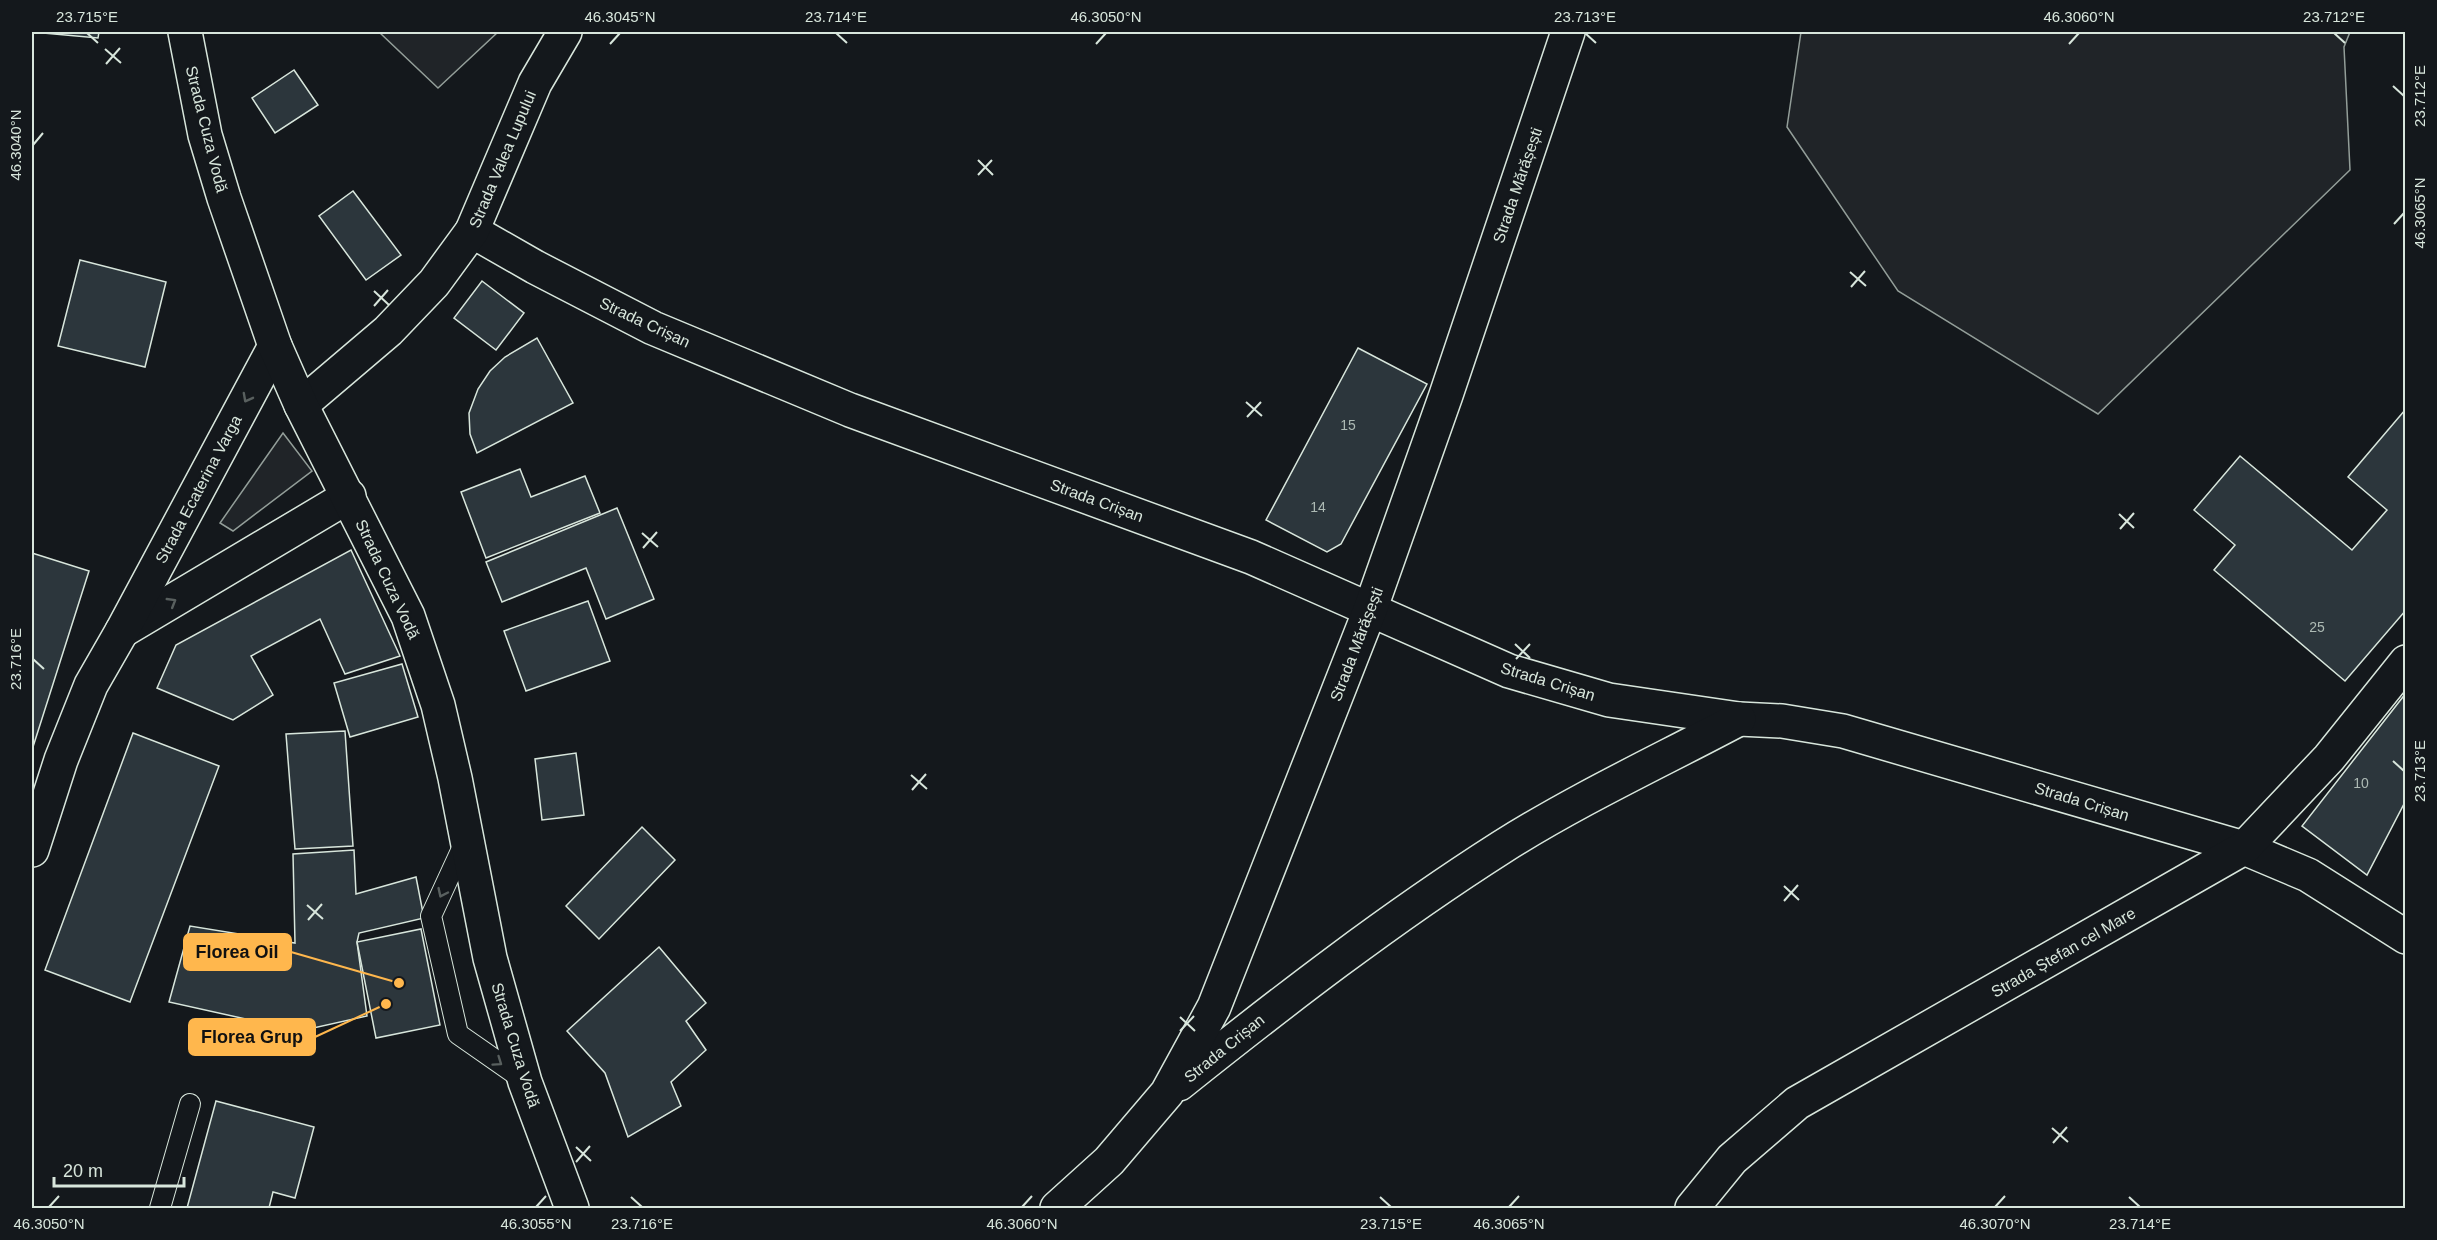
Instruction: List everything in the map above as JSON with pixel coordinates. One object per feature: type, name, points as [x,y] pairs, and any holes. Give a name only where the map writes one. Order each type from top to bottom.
[{"type":"street","name":"Strada Cuza Vodă","points":[[185,32],[205,135],[224,198],[275,346],[301,405],[408,616],[431,682],[455,778],[490,958],[525,1082],[572,1209]]},
{"type":"street","name":"Strada Valea Lupului","points":[[301,405],[388,331],[434,283],[472,231],[535,83],[566,32]]},
{"type":"street","name":"Strada Mărășești","points":[[1057,1209],[1109,1161],[1167,1093],[1214,1007],[1370,610],[1446,395],[1568,32]]},
{"type":"street","name":"Strada Crișan","points":[[472,231],[535,267],[653,328],[850,410],[1251,557],[1509,671],[1609,700],[1739,719],[1782,721],[1843,731],[2244,849],[2308,874],[2406,938]]},
{"type":"street","name":"Strada Ecaterina Varga","points":[[32,850],[61,760],[91,685],[122,632],[275,346]]},
{"type":"street","name":"Strada Ecaterina Varga","points":[[122,632],[349,496]]},
{"type":"street","name":"Strada Ștefan cel Mare","points":[[1692,1209],[1732,1159],[1797,1103],[2244,849],[2329,758],[2406,662]]},
{"type":"street","name":"Strada Crișan","points":[[1167,1093],[1296,990],[1404,912],[1504,846],[1739,719]]},
{"type":"lane","points":[[466,840],[431,916],[458,1034],[525,1082]]},
{"type":"lane","points":[[160,1209],[190,1104]]},
{"type":"shaded area","points":[[379,32],[498,32],[438,88]]},
{"type":"shaded area","points":[[1801,32],[2350,32],[2344,47],[2350,170],[2098,414],[1898,291],[1787,127]]},
{"type":"shaded area","points":[[283,433],[312,471],[233,531],[220,523]]},
{"type":"building","points":[[32,32],[99,32],[98,38]]},
{"type":"building","points":[[294,70],[318,105],[275,133],[252,98]]},
{"type":"building","points":[[353,191],[401,255],[366,280],[319,216]]},
{"type":"building","points":[[80,260],[166,282],[145,367],[58,346]]},
{"type":"building","points":[[482,281],[524,313],[496,350],[454,318]]},
{"type":"building","points":[[537,338],[573,403],[477,453],[470,434],[469,413],[478,389],[490,371],[505,357]]},
{"type":"building","points":[[1358,348],[1427,384],[1341,544],[1327,552],[1266,520]]},
{"type":"building","points":[[2405,410],[2406,610],[2345,681],[2214,570],[2235,545],[2194,510],[2240,456],[2352,550],[2387,510],[2348,477]]},
{"type":"building","points":[[520,469],[531,497],[585,476],[600,513],[486,558],[461,492]]},
{"type":"building","points":[[617,508],[654,599],[606,619],[586,568],[502,602],[486,562]]},
{"type":"building","points":[[351,550],[400,656],[345,674],[320,619],[251,656],[273,695],[233,720],[157,688],[176,645]]},
{"type":"building","points":[[32,553],[89,571],[32,750]]},
{"type":"building","points":[[588,601],[610,661],[526,691],[504,631]]},
{"type":"building","points":[[402,664],[418,717],[350,737],[334,683]]},
{"type":"building","points":[[2406,693],[2406,800],[2367,875],[2302,826]]},
{"type":"building","points":[[345,731],[353,846],[295,849],[286,734]]},
{"type":"building","points":[[133,733],[219,766],[130,1002],[45,970]]},
{"type":"building","points":[[576,753],[584,815],[542,820],[535,759]]},
{"type":"building","points":[[642,827],[675,860],[599,939],[566,906]]},
{"type":"building","points":[[354,850],[356,894],[416,877],[424,918],[359,933],[357,942],[367,1016],[300,1031],[169,1002],[190,926],[295,943],[293,854]]},
{"type":"building","points":[[421,929],[440,1025],[376,1038],[357,942]]},
{"type":"building","points":[[659,947],[706,1003],[686,1021],[706,1050],[671,1082],[681,1106],[628,1137],[605,1073],[567,1031]]},
{"type":"building","points":[[216,1101],[314,1127],[295,1198],[273,1192],[269,1208],[187,1208]]},
{"type":"place","name":"Florea Oil","points":[[399,983]]},
{"type":"place","name":"Florea Grup","points":[[386,1004]]}]
